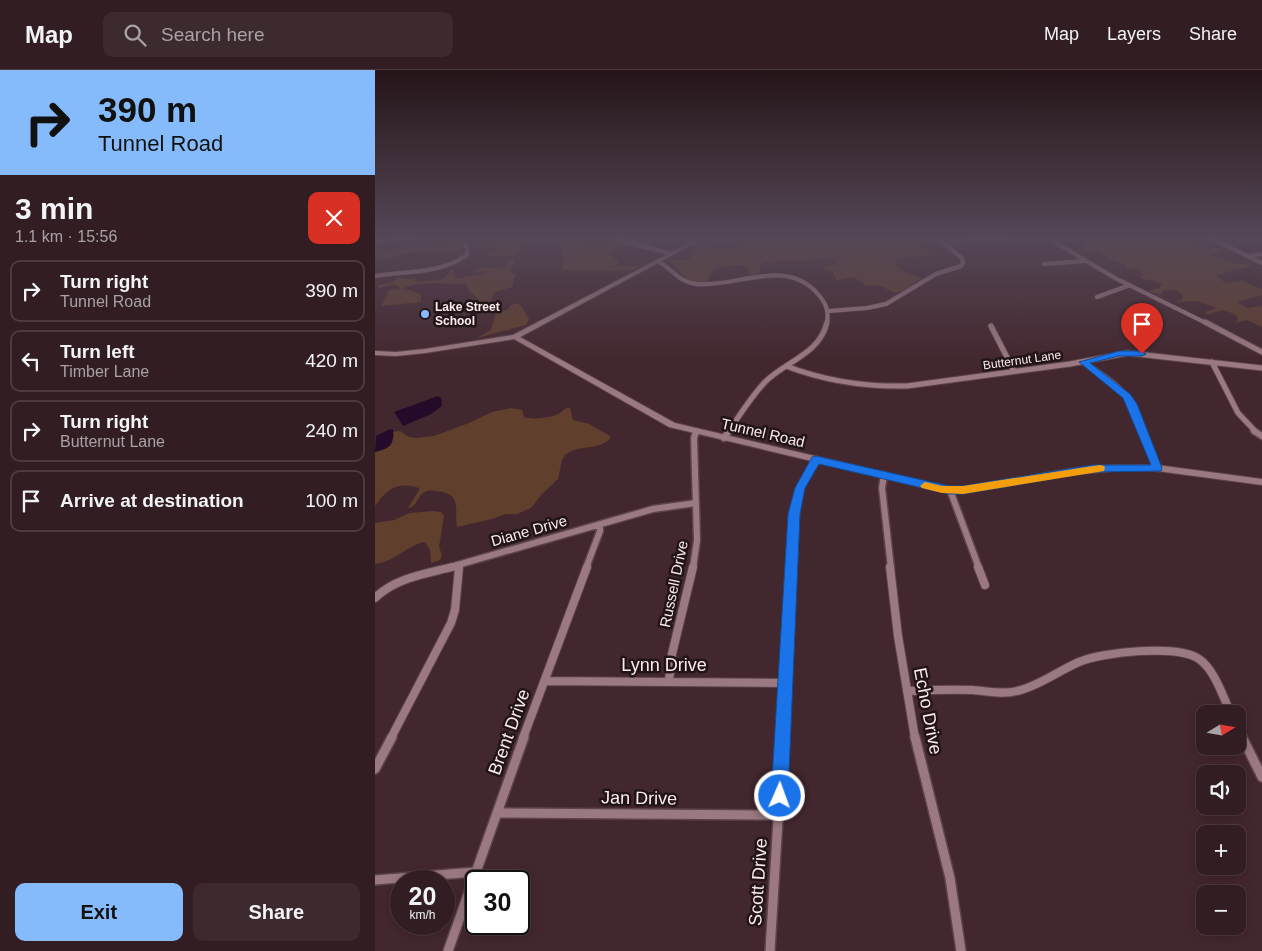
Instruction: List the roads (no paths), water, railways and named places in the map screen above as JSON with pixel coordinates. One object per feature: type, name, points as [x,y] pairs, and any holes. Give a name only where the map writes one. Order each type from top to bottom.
[{"type":"main road","name":"Tunnel Road","points":[[515,336],[654,417],[672,425],[949,490],[963,490],[1093,468],[1157,468],[1262,482]]},
{"type":"street","points":[[375,353],[419,352],[515,336],[625,278]]},
{"type":"street","points":[[675,278],[695,284],[717,284],[754,278]]},
{"type":"street","points":[[724,438],[763,385],[773,375],[820,340],[824,334],[829,311],[827,305],[812,288],[795,278]]},
{"type":"street","points":[[829,311],[867,308],[886,304],[930,278]]},
{"type":"street","points":[[1117,278],[1239,338],[1262,352]]},
{"type":"street","points":[[1097,297],[1130,285]]},
{"type":"street","points":[[991,326],[1014,371]]},
{"type":"street","name":"Butternut Lane","points":[[786,366],[797,371],[854,385],[885,388],[1083,362],[1128,353],[1262,368]]},
{"type":"street","points":[[1083,362],[1127,396],[1132,404],[1157,468]]},
{"type":"street","points":[[1212,362],[1238,415],[1246,425],[1262,436]]},
{"type":"street","name":"Russell Drive","points":[[669,681],[672,654],[695,558],[697,540],[694,438],[696,432]]},
{"type":"street","name":"Scott Drive","points":[[770,951],[779,815],[784,683],[794,514],[800,488],[816,460]]},
{"type":"street","name":"Echo Drive","points":[[884,475],[882,488],[898,636],[915,737],[950,878],[961,951]]},
{"type":"street","points":[[949,490],[985,585]]},
{"type":"street","name":"Diane Drive","points":[[375,598],[383,590],[399,582],[600,524],[653,510],[696,503]]},
{"type":"street","name":"Brent Drive","points":[[476,870],[600,532],[600,524]]},
{"type":"street","points":[[375,769],[451,623],[455,610],[459,565]]},
{"type":"street","points":[[907,691],[965,690],[1005,693],[1019,690],[1085,659],[1099,655],[1172,652],[1188,654],[1198,658],[1205,665],[1226,705]]},
{"type":"street","name":"Lynn Drive","points":[[545,681],[784,683]]},
{"type":"street","points":[[1246,746],[1262,777]]},
{"type":"street","name":"Jan Drive","points":[[498,812],[779,815]]},
{"type":"street","points":[[375,880],[465,873]]},
{"type":"street","name":"Brent Drive","points":[[448,951],[465,901]]},
{"type":"place","name":"Lake Street School","points":[[425,314]]}]
